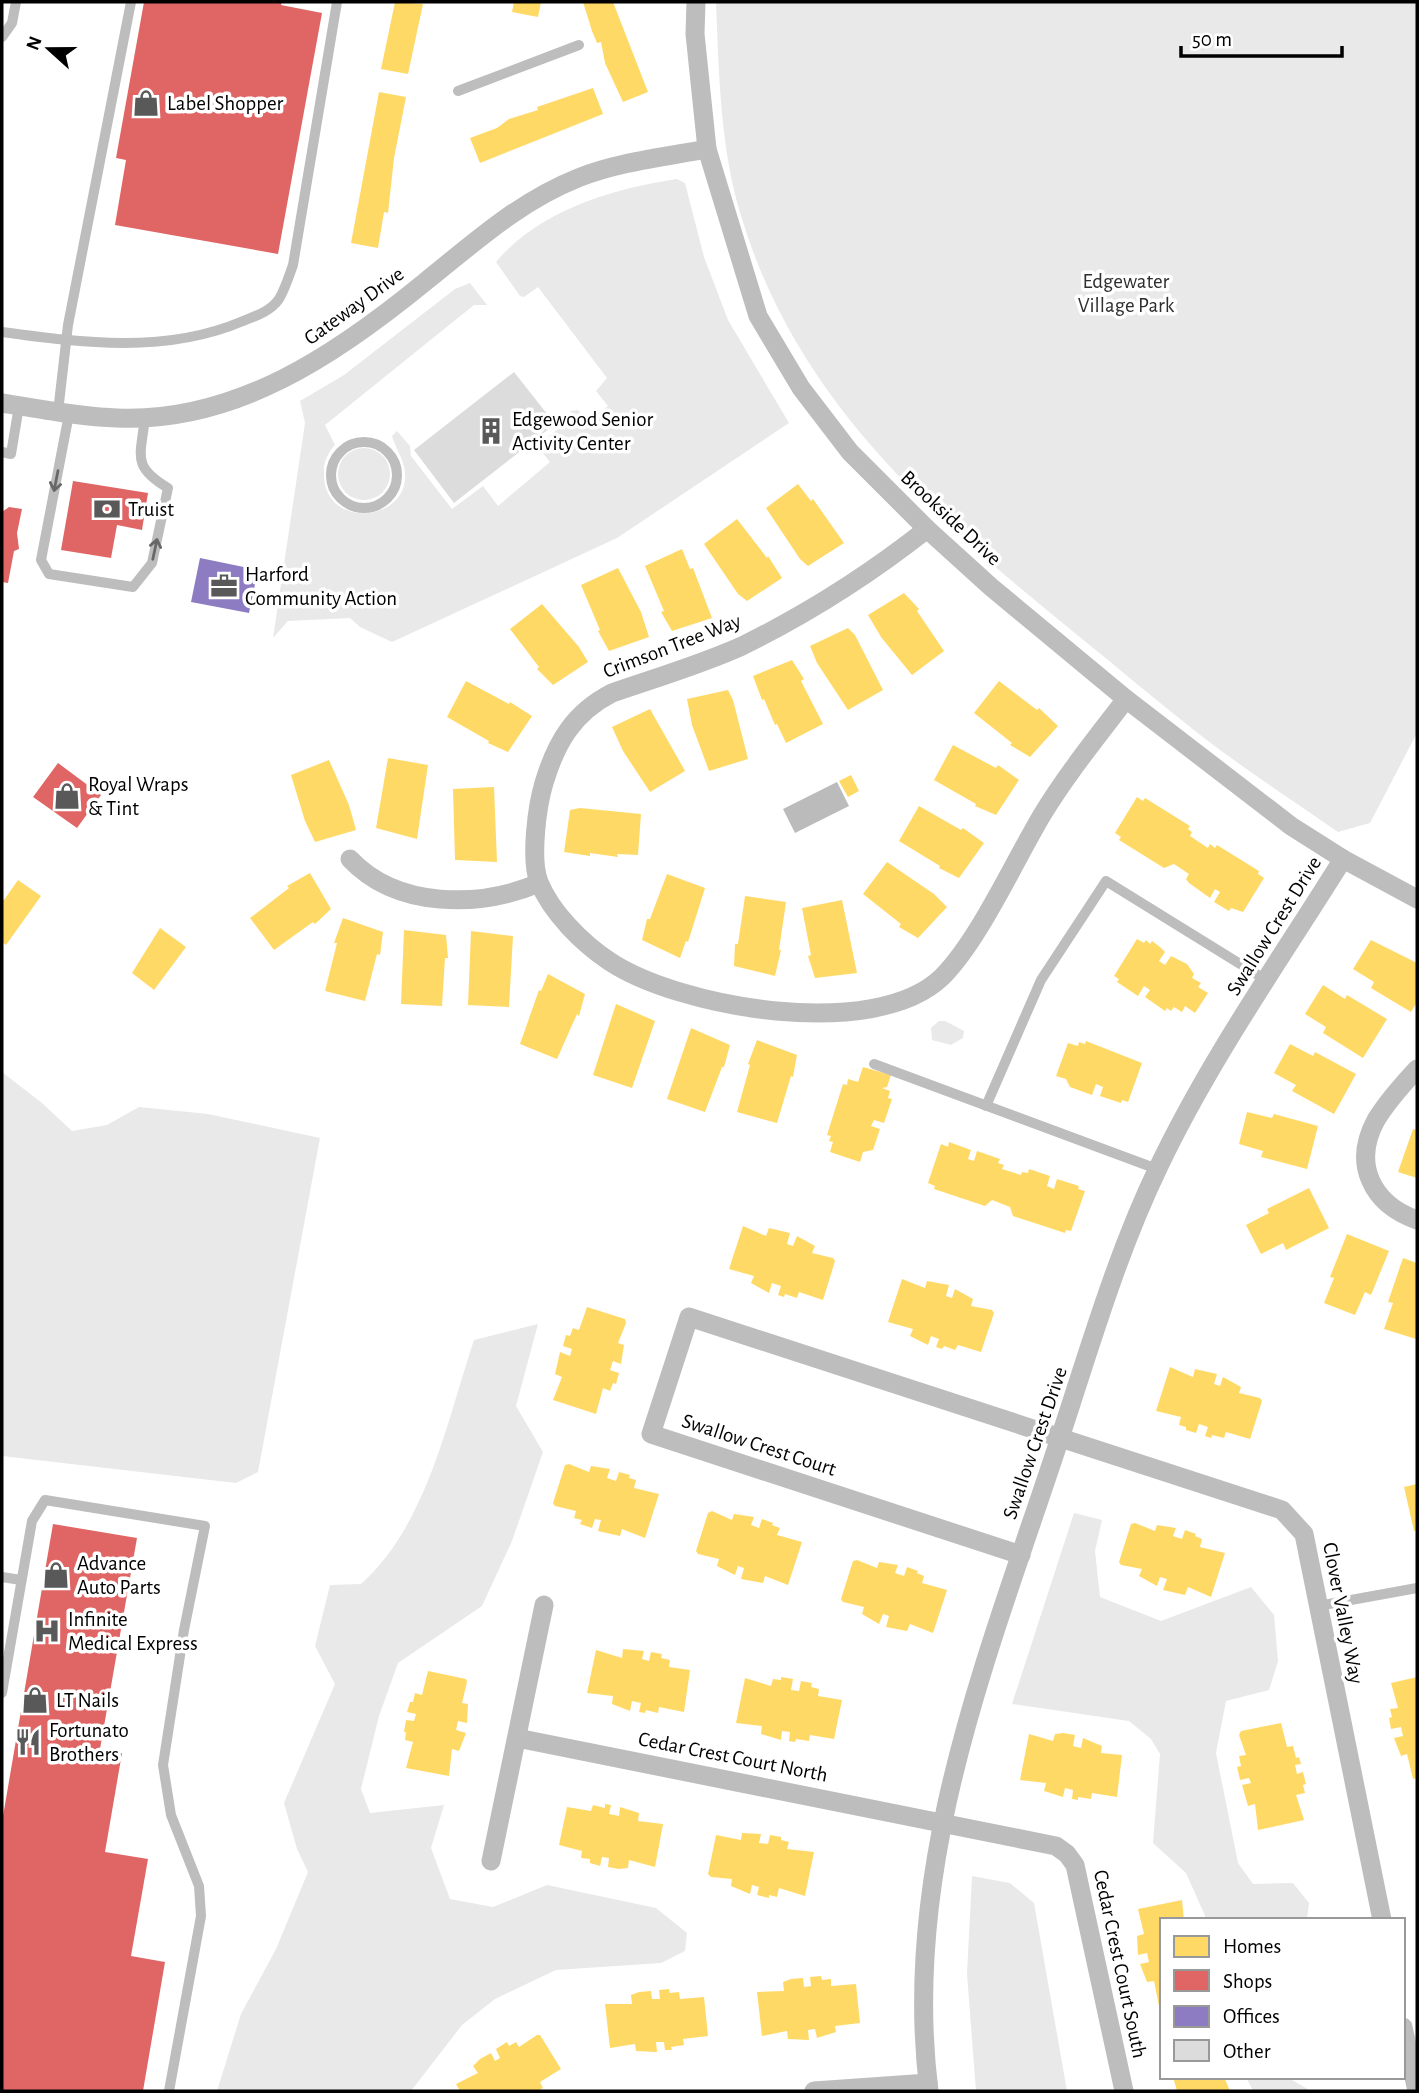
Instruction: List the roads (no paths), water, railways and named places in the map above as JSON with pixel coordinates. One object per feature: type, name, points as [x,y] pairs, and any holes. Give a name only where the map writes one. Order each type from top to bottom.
[{"type":"street","name":"Brookside Drive","points":[[695,2],[695,34],[707,149],[758,316],[801,388],[850,452],[927,529],[991,587],[1126,699],[1291,826],[1343,859],[1417,899]]},
{"type":"street","name":"Gateway Drive","points":[[10,404],[118,419],[164,417],[219,405],[300,372],[400,303],[499,220],[578,178],[707,149]]},
{"type":"street","name":"Crimson Tree Way","points":[[927,529],[883,563],[741,646],[593,703],[573,721],[557,745],[539,798],[535,870],[539,883],[558,913],[595,950],[610,961],[655,983],[775,1012],[856,1012],[909,998],[941,978],[967,943],[1044,813],[1126,699]]},
{"type":"street","points":[[350,859],[363,873],[385,884],[432,900],[502,896],[539,883]]},
{"type":"street","name":"Swallow Crest Drive","points":[[929,2087],[926,1957],[932,1880],[942,1820],[961,1742],[1060,1439],[1126,1245],[1157,1169],[1188,1109],[1343,859]]},
{"type":"street","points":[[1417,1069],[1376,1121],[1367,1152],[1367,1167],[1379,1197],[1395,1211],[1417,1220]]},
{"type":"street","name":"Swallow Crest Court","points":[[1021,1555],[651,1434],[689,1317],[1060,1439]]},
{"type":"street","name":"Clover Valley Way","points":[[1060,1439],[1282,1510],[1304,1534],[1381,1918]]},
{"type":"street","points":[[491,1861],[544,1605]]},
{"type":"street","name":"Cedar Crest Court North","points":[[517,1738],[942,1820]]},
{"type":"street","name":"Cedar Crest Court South","points":[[942,1820],[1056,1846],[1068,1854],[1075,1865],[1124,2091]]},
{"type":"street","points":[[1405,2036],[1417,2091]]},
{"type":"street","points":[[814,2091],[929,2087]]},
{"type":"lane","points":[[2,37],[12,23],[16,2]]},
{"type":"lane","points":[[131,2],[66,341],[64,413],[41,560],[49,574],[133,587],[152,563],[168,488],[146,474],[140,460],[145,417]]},
{"type":"lane","points":[[2,332],[66,341],[181,341],[215,333],[266,312],[279,300],[293,265],[337,2]]},
{"type":"lane","points":[[458,91],[579,44]]},
{"type":"lane","points":[[2,452],[10,454],[10,404]]},
{"type":"lane","points":[[362,442],[385,449],[396,470],[391,494],[371,507],[348,504],[332,486],[333,462],[340,452],[362,442]]},
{"type":"lane","points":[[986,1106],[1041,980],[1084,909],[1106,881],[1266,981]]},
{"type":"lane","points":[[874,1064],[1157,1169]]},
{"type":"lane","points":[[2,1693],[32,1521],[45,1500],[205,1526],[184,1630],[163,1765],[171,1815],[200,1886],[201,1916],[169,2091]]},
{"type":"lane","points":[[2,1577],[21,1580]]},
{"type":"lane","points":[[1318,1606],[1417,1588]]},
{"type":"lane","points":[[2,1629],[13,1630]]},
{"type":"place","name":"Label Shopper","points":[[146,103]]},
{"type":"place","name":"Edgewood Senior Activity Center","points":[[491,431]]},
{"type":"place","name":"Truist","points":[[107,509]]},
{"type":"place","name":"Harford Community Action","points":[[224,586]]},
{"type":"place","name":"Royal Wraps & Tint","points":[[67,796]]},
{"type":"place","name":"Advance Auto Parts","points":[[56,1575]]},
{"type":"place","name":"Infinite Medical Express","points":[[47,1631]]},
{"type":"place","name":"LT Nails","points":[[35,1700]]},
{"type":"place","name":"Fortunato Brothers","points":[[28,1742]]},
{"type":"park label","name":"Edgewater Village Park","points":[[1126,293]]}]
